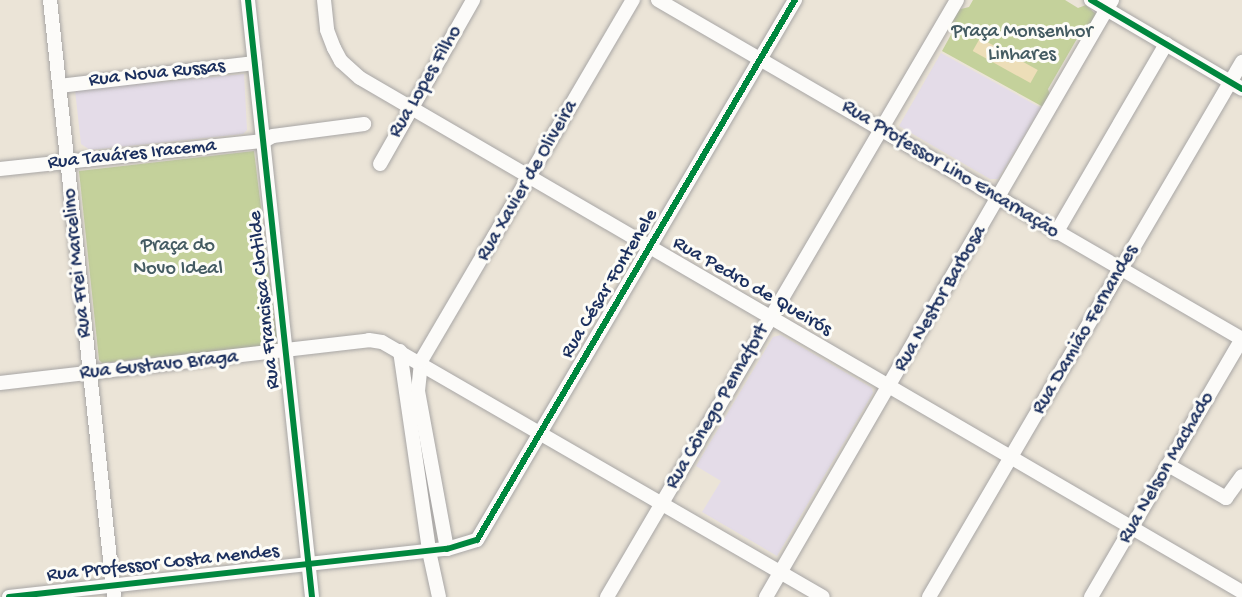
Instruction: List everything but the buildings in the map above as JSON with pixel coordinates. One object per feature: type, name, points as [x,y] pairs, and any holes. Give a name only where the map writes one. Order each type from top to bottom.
[{"type":"street","name":"Rua Frei Marcelino","points":[[50,0],[114,591]]},
{"type":"street","name":"Rua Francisca Clotilde","points":[[248,0],[312,597]]},
{"type":"street","name":"Rua Pedro de Queirós","points":[[324,0],[327,30],[341,61],[360,78],[1242,592]]},
{"type":"street","name":"Rua Lopes Filho","points":[[380,164],[473,0]]},
{"type":"street","name":"Rua Xavier de Oliveira","points":[[421,361],[633,0]]},
{"type":"street","name":"Rua Professor Lino Encarnação","points":[[658,0],[1242,339]]},
{"type":"street","name":"Rua César Fontenele","points":[[429,551],[469,544],[485,532],[540,433],[795,0]]},
{"type":"street","name":"Rua Cônego Pennafort","points":[[607,597],[957,0]]},
{"type":"street","points":[[1091,0],[1109,5],[1166,44],[1236,86]]},
{"type":"street","name":"Rua Nestor Barbosa","points":[[766,597],[891,387],[1109,5]]},
{"type":"street","points":[[1056,233],[1166,44]]},
{"type":"street","name":"Rua Damião Fernandes","points":[[929,597],[1121,269],[1236,86],[1242,62]]},
{"type":"street","name":"Rua Nova Russas","points":[[59,86],[255,63]]},
{"type":"street","name":"Rua Taváres Iracema","points":[[0,169],[264,141],[273,136],[364,124]]},
{"type":"street","name":"Rua Nelson Machado","points":[[1091,597],[1242,339]]},
{"type":"street","name":"Rua Gustavo Braga","points":[[0,382],[287,352],[369,340],[421,361],[540,433],[823,597]]},
{"type":"street","points":[[400,351],[447,549]]},
{"type":"street","points":[[421,361],[415,409],[429,551],[440,597]]},
{"type":"street","points":[[1168,465],[1226,498],[1242,476]]},
{"type":"street","name":"Rua Professor Costa Mendes","points":[[9,597],[114,591],[429,551]]},
{"type":"shaded area","points":[[941,53],[1041,108],[998,179],[990,179],[899,126]]},
{"type":"shaded area","points":[[244,74],[247,130],[243,134],[90,150],[81,144],[75,90]]},
{"type":"shaded area","points":[[781,335],[872,388],[873,393],[777,556],[702,512],[721,481],[696,466],[773,337]]},
{"type":"green space","name":"Praça Monsenhor Linhares","points":[[973,0],[1065,0],[1078,8],[1086,5],[1098,16],[1088,33],[1078,37],[1048,89],[1051,98],[1045,108],[942,51],[953,31],[950,21],[957,10],[969,7]]},
{"type":"green space","name":"Praça do Novo Ideal","points":[[254,151],[278,345],[102,363],[99,360],[79,171]]},
{"type":"sand","points":[[980,38],[1038,70],[1030,83],[973,51]]},
{"type":"cycle path","points":[[248,0],[312,597]]},
{"type":"cycle path","points":[[9,597],[447,549],[477,540],[795,0]]},
{"type":"cycle path","points":[[1091,0],[1242,89]]}]
